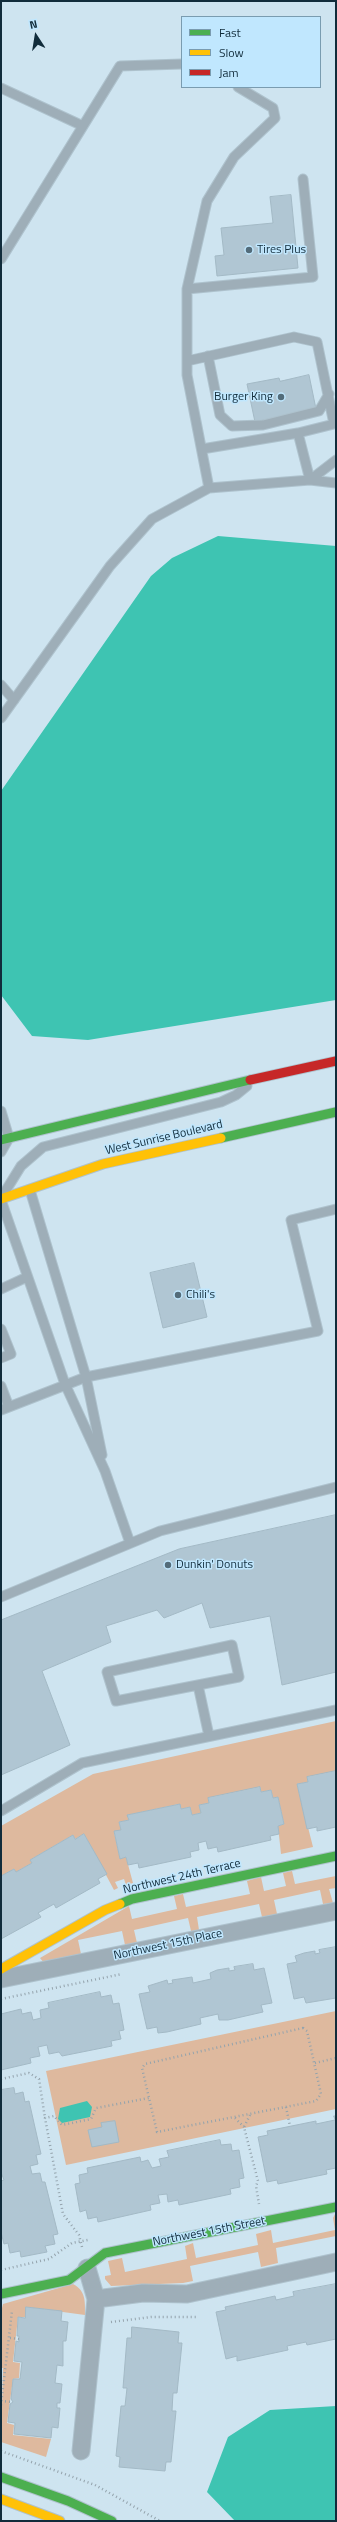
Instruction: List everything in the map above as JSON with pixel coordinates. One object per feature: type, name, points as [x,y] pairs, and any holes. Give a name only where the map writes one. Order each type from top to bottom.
[{"type":"main road","points":[[5,1139],[336,1061]]},
{"type":"main road","name":"West Sunrise Boulevard","points":[[1,1199],[103,1164],[336,1112]]},
{"type":"main road","name":"Northwest 24th Terrace","points":[[1,1969],[105,1910],[132,1898],[336,1856]]},
{"type":"main road","name":"Northwest 15th Street","points":[[5,2293],[69,2280],[87,2268],[105,2253],[336,2207]]},
{"type":"main road","points":[[1,2477],[68,2502],[112,2521]]},
{"type":"main road","points":[[1,2499],[60,2521]]},
{"type":"street","name":"Northwest 15th Place","points":[[1,1979],[336,1911]]},
{"type":"street","points":[[96,2300],[143,2293],[186,2294],[336,2262]]},
{"type":"street","points":[[81,2451],[96,2300],[87,2268]]},
{"type":"lane","points":[[1,259],[120,66],[181,64]]},
{"type":"lane","points":[[1,88],[83,126]]},
{"type":"lane","points":[[209,488],[187,375],[187,289],[207,201],[234,157],[275,118],[273,108],[240,88]]},
{"type":"lane","points":[[187,289],[313,277],[303,179]]},
{"type":"lane","points":[[187,361],[294,337],[317,342],[329,394],[334,424],[298,433],[202,449]]},
{"type":"lane","points":[[208,356],[220,415],[232,426],[263,424],[319,411],[329,394]]},
{"type":"lane","points":[[298,433],[310,480]]},
{"type":"lane","points":[[310,480],[336,460]]},
{"type":"lane","points":[[1,718],[110,566],[152,519],[209,488],[310,480],[336,483]]},
{"type":"lane","points":[[1,685],[14,700]]},
{"type":"lane","points":[[130,1543],[105,1471],[65,1384],[1,1199],[21,1166],[43,1147],[221,1102],[236,1095],[253,1080]]},
{"type":"lane","points":[[1,1111],[5,1139],[1,1152]]},
{"type":"lane","points":[[30,1190],[86,1377],[105,1471]]},
{"type":"lane","points":[[1,1386],[5,1408],[86,1377],[318,1331],[291,1220],[336,1209]]},
{"type":"lane","points":[[1,1289],[27,1277]]},
{"type":"lane","points":[[1,1329],[11,1354],[1,1358]]},
{"type":"lane","points":[[1,1597],[160,1531],[336,1487]]},
{"type":"lane","points":[[232,1645],[239,1677],[198,1685],[116,1702],[107,1672],[232,1645]]},
{"type":"lane","points":[[198,1685],[209,1736]]},
{"type":"lane","points":[[1,1811],[82,1763],[336,1710]]},
{"type":"path","points":[[303,2028],[307,2031],[315,2063],[320,2094],[316,2101],[161,2133],[156,2130],[142,2068],[145,2064],[303,2028]]},
{"type":"path","points":[[315,2063],[336,2058]]},
{"type":"path","points":[[1,2079],[29,2073],[39,2079],[62,2214],[79,2235],[87,2268]]},
{"type":"path","points":[[45,2118],[54,2116],[62,2125],[91,2119],[96,2108],[149,2098]]},
{"type":"path","points":[[286,2107],[290,2126]]},
{"type":"path","points":[[244,2126],[250,2115]]},
{"type":"path","points":[[235,2118],[244,2126],[258,2180],[256,2186],[259,2204]]},
{"type":"path","points":[[1,2405],[14,2301],[5,2293]]},
{"type":"path","points":[[110,2327],[111,2322],[116,2320],[196,2317]]},
{"type":"path","points":[[10,2338],[19,2339]]},
{"type":"path","points":[[1,2401],[13,2402]]},
{"type":"path","points":[[1,2451],[95,2485],[160,2521]]},
{"type":"shaded area","points":[[218,536],[336,546],[336,1000],[88,1040],[32,1036],[1,995],[1,791],[151,576],[172,558]]},
{"type":"shaded area","points":[[336,1721],[336,1771],[307,1777],[308,1782],[297,1784],[313,1847],[281,1854],[278,1826],[284,1824],[278,1797],[273,1798],[271,1790],[261,1792],[260,1787],[208,1798],[209,1803],[199,1805],[201,1813],[192,1815],[190,1807],[181,1809],[179,1804],[128,1815],[129,1820],[119,1822],[121,1830],[114,1832],[120,1858],[126,1857],[133,1883],[126,1885],[124,1879],[115,1882],[118,1888],[114,1890],[84,1834],[75,1839],[73,1835],[30,1860],[32,1863],[16,1872],[14,1869],[1,1876],[1,1826],[93,1774]]},
{"type":"shaded area","points":[[292,1871],[295,1884],[336,1876],[336,1888],[329,1889],[333,1903],[323,1904],[320,1890],[274,1900],[277,1914],[262,1917],[259,1904],[197,1917],[199,1930],[191,1931],[188,1918],[134,1930],[137,1943],[125,1945],[122,1931],[78,1940],[81,1954],[44,1963],[40,1958],[129,1906],[132,1919],[177,1909],[174,1896],[183,1894],[186,1907],[250,1894],[247,1881],[261,1877],[264,1891],[286,1886],[283,1873]]},
{"type":"shaded area","points":[[336,2011],[336,2109],[66,2165],[46,2071]]},
{"type":"shaded area","points":[[87,2101],[92,2107],[90,2117],[62,2123],[58,2119],[60,2108]]},
{"type":"shaded area","points":[[336,2212],[336,2236],[276,2248],[278,2263],[261,2267],[258,2252],[190,2266],[193,2281],[183,2283],[111,2286],[105,2279],[105,2276],[111,2275],[108,2261],[122,2258],[125,2272],[187,2259],[185,2246],[193,2243],[196,2258],[258,2245],[256,2234],[271,2230],[273,2243],[335,2230],[333,2218]]},
{"type":"shaded area","points":[[73,2284],[83,2293],[85,2301],[85,2315],[26,2307],[25,2317],[18,2317],[13,2362],[20,2363],[19,2378],[13,2379],[7,2423],[14,2425],[13,2435],[51,2439],[46,2457],[1,2442],[3,2368],[1,2368],[1,2312],[3,2304]]},
{"type":"shaded area","points":[[336,2406],[336,2521],[235,2521],[207,2492],[228,2437],[270,2410]]},
{"type":"building","points":[[291,195],[298,268],[217,276],[215,256],[224,255],[221,228],[273,223],[270,197]]},
{"type":"building","name":"Burger King","points":[[309,375],[316,409],[255,422],[247,384],[279,378],[280,381]]},
{"type":"building","name":"Chili's","points":[[194,1263],[207,1317],[163,1328],[150,1273]]},
{"type":"building","points":[[336,1515],[336,1672],[282,1685],[270,1616],[210,1628],[202,1603],[164,1618],[157,1610],[106,1626],[111,1642],[42,1671],[70,1745],[1,1775],[1,1620],[179,1549]]},
{"type":"building","points":[[336,1771],[336,1827],[317,1831],[317,1827],[307,1829],[297,1784],[308,1782],[307,1777]]},
{"type":"building","points":[[260,1787],[261,1792],[271,1790],[273,1798],[278,1797],[284,1824],[278,1826],[279,1834],[270,1836],[271,1840],[218,1852],[217,1847],[208,1849],[206,1841],[198,1843],[199,1850],[190,1852],[191,1857],[139,1868],[138,1863],[128,1865],[126,1857],[120,1859],[114,1831],[121,1830],[119,1822],[129,1820],[127,1815],[180,1804],[181,1809],[190,1807],[192,1815],[201,1813],[199,1805],[209,1803],[208,1798]]},
{"type":"building","points":[[84,1834],[107,1874],[98,1879],[100,1883],[56,1908],[54,1904],[38,1913],[41,1917],[1,1939],[1,1876],[14,1869],[16,1872],[32,1863],[30,1860],[73,1835],[75,1839]]},
{"type":"building","points":[[336,1947],[336,1998],[306,2003],[304,1997],[294,1999],[287,1964],[297,1962],[295,1956],[315,1951],[315,1954],[320,1953],[319,1950]]},
{"type":"building","points":[[253,1964],[254,1970],[264,1968],[272,2003],[261,2005],[263,2012],[228,2020],[219,2020],[218,2014],[200,2018],[201,2024],[167,2032],[158,2033],[157,2027],[147,2029],[139,1994],[150,1992],[148,1986],[167,1980],[168,1984],[173,1983],[172,1980],[192,1977],[193,1983],[211,1979],[210,1973],[217,1970],[229,1968],[229,1971],[235,1970],[234,1967]]},
{"type":"building","points":[[100,1992],[101,1997],[111,1995],[113,2004],[119,2003],[124,2030],[119,2031],[121,2039],[111,2041],[112,2046],[62,2056],[59,2052],[49,2054],[47,2045],[38,2047],[40,2056],[30,2058],[31,2063],[1,2070],[1,2014],[21,2009],[22,2014],[31,2012],[33,2020],[41,2018],[40,2010],[49,2008],[48,2003]]},
{"type":"building","points":[[14,2088],[15,2094],[23,2092],[25,2102],[29,2101],[41,2154],[36,2155],[38,2164],[30,2166],[32,2174],[40,2173],[42,2182],[45,2182],[58,2234],[53,2235],[55,2244],[45,2246],[47,2252],[21,2257],[20,2251],[10,2253],[8,2243],[4,2244],[1,2232],[1,2181],[4,2180],[1,2172],[1,2090]]},
{"type":"building","points":[[334,2116],[336,2116],[336,2168],[326,2170],[327,2174],[278,2184],[277,2180],[267,2182],[258,2137],[268,2135],[267,2131],[316,2121],[316,2124],[335,2120]]},
{"type":"building","points":[[115,2121],[119,2142],[92,2147],[88,2130],[102,2127],[101,2123]]},
{"type":"building","points":[[220,2140],[221,2145],[231,2144],[232,2151],[239,2150],[244,2178],[239,2179],[240,2187],[230,2189],[231,2194],[179,2205],[178,2200],[168,2202],[167,2194],[158,2195],[160,2203],[150,2205],[151,2210],[98,2222],[97,2217],[88,2219],[86,2210],[80,2212],[75,2184],[80,2183],[79,2175],[88,2173],[87,2168],[140,2157],[141,2162],[148,2160],[152,2168],[161,2166],[159,2159],[169,2157],[167,2151]]},
{"type":"building","points":[[336,2284],[336,2339],[307,2345],[306,2342],[287,2346],[288,2350],[237,2361],[237,2356],[226,2359],[216,2312],[226,2310],[225,2307],[275,2296],[276,2300],[294,2296],[293,2292]]},
{"type":"building","points":[[26,2307],[62,2311],[61,2321],[68,2322],[66,2341],[63,2341],[63,2366],[57,2365],[55,2383],[62,2384],[60,2403],[57,2403],[57,2408],[60,2408],[58,2428],[52,2427],[51,2438],[14,2434],[15,2423],[8,2422],[10,2404],[13,2402],[11,2399],[13,2379],[20,2379],[22,2362],[14,2361],[16,2341],[19,2342],[19,2336],[17,2336],[18,2317],[25,2318]]},
{"type":"building","points":[[132,2327],[179,2332],[178,2343],[182,2343],[177,2393],[173,2393],[172,2411],[176,2411],[171,2462],[166,2462],[165,2471],[119,2467],[120,2457],[116,2456],[121,2406],[125,2406],[127,2388],[123,2388],[127,2338],[131,2338]]},
{"type":"traffic: fast","points":[[1,1140],[250,1080]]},
{"type":"traffic: fast","points":[[221,1138],[336,1112]]},
{"type":"traffic: fast","points":[[120,1904],[132,1899],[336,1856]]},
{"type":"traffic: fast","points":[[1,2294],[69,2280],[105,2253],[336,2207]]},
{"type":"traffic: fast","points":[[1,2477],[68,2501],[112,2521]]},
{"type":"traffic: slow","points":[[1,1199],[103,1164],[221,1138]]},
{"type":"traffic: slow","points":[[1,1969],[105,1910],[120,1904]]},
{"type":"traffic: slow","points":[[1,2499],[60,2521]]},
{"type":"traffic: jam","points":[[250,1080],[336,1061]]},
{"type":"place","name":"Tires Plus","points":[[249,250]]},
{"type":"place","name":"Burger King","points":[[281,397]]},
{"type":"place","name":"Chili's","points":[[178,1295]]},
{"type":"place","name":"Dunkin' Donuts","points":[[168,1565]]}]
